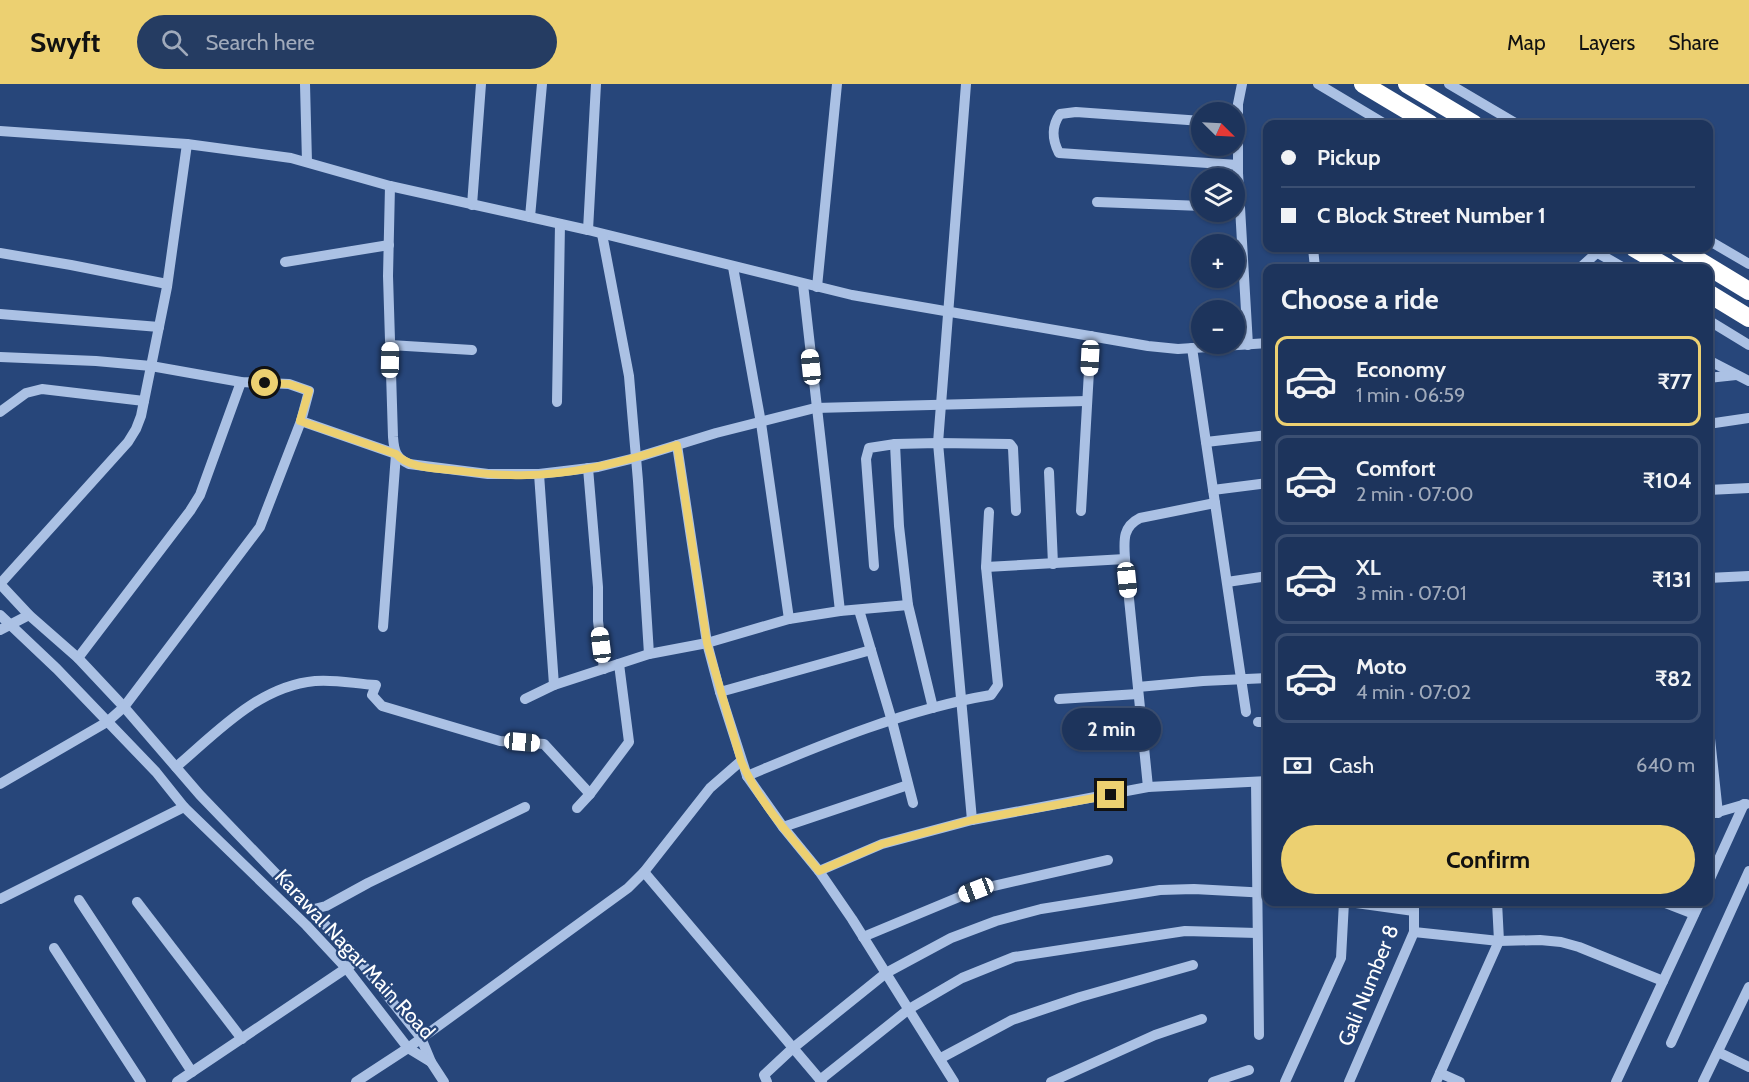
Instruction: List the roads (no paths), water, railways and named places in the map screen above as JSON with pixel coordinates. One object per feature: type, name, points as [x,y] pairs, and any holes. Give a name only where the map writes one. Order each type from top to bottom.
[{"type":"highway","points":[[1363,84],[1423,120]]},
{"type":"highway","points":[[1407,84],[1467,120]]},
{"type":"highway","points":[[1641,252],[1661,264]]},
{"type":"highway","points":[[1685,252],[1704,264]]},
{"type":"highway","points":[[1713,269],[1749,291]]},
{"type":"highway","points":[[1713,296],[1749,318]]},
{"type":"street","points":[[305,84],[308,162]]},
{"type":"street","points":[[472,205],[481,84]]},
{"type":"street","points":[[530,217],[542,84]]},
{"type":"street","points":[[588,230],[596,84]]},
{"type":"street","points":[[817,287],[837,84]]},
{"type":"street","points":[[966,84],[938,443],[972,820]]},
{"type":"street","points":[[1239,102],[1242,84]]},
{"type":"street","points":[[1318,84],[1378,120]]},
{"type":"street","points":[[1449,84],[1510,120]]},
{"type":"street","points":[[1191,120],[1076,112],[1060,114],[1055,123],[1053,140],[1059,153],[1238,165]]},
{"type":"street","points":[[0,131],[187,144],[308,162],[390,186],[588,230],[817,287],[1148,346],[1191,348]]},
{"type":"street","points":[[0,584],[128,442],[136,429],[144,401],[167,284],[187,144]]},
{"type":"street","points":[[1238,156],[1238,168]]},
{"type":"street","points":[[383,627],[396,454],[393,437],[390,345],[390,186]]},
{"type":"street","points":[[1097,202],[1191,206]]},
{"type":"street","points":[[1238,222],[1248,345]]},
{"type":"street","points":[[557,402],[560,224]]},
{"type":"street","points":[[602,234],[629,376],[649,654]]},
{"type":"street","points":[[1713,243],[1749,264]]},
{"type":"street","points":[[285,262],[389,245]]},
{"type":"street","points":[[1584,264],[1594,252]]},
{"type":"street","points":[[1600,252],[1618,264]]},
{"type":"street","points":[[0,253],[167,284]]},
{"type":"street","points":[[733,267],[761,423],[789,619]]},
{"type":"street","points":[[803,284],[815,408],[840,611]]},
{"type":"street","points":[[0,314],[159,327]]},
{"type":"street","points":[[1713,323],[1749,345]]},
{"type":"street","points":[[1081,511],[1091,336]]},
{"type":"street","points":[[1245,345],[1263,344]]},
{"type":"street","points":[[390,345],[472,350]]},
{"type":"street","points":[[1193,354],[1246,711]]},
{"type":"street","points":[[0,357],[151,366],[241,382],[289,384],[309,391],[260,527],[124,707],[107,722],[0,784]]},
{"type":"street","points":[[1713,363],[1749,381]]},
{"type":"street","points":[[1713,377],[1737,375]]},
{"type":"street","points":[[78,658],[200,495],[241,382]]},
{"type":"street","points":[[0,412],[26,393],[42,389],[144,401]]},
{"type":"street","points":[[300,421],[396,454],[402,461],[409,464],[512,475],[588,468],[635,459],[716,433],[815,408],[1087,401]]},
{"type":"street","points":[[1713,423],[1749,418]]},
{"type":"street","points":[[1206,442],[1263,436]]},
{"type":"street","points":[[874,566],[867,451],[873,446],[938,443],[1007,443],[1012,445],[1016,511]]},
{"type":"street","points":[[895,444],[899,526],[908,605],[933,708]]},
{"type":"street","points":[[677,445],[707,643],[747,776],[819,871],[941,1058],[954,1082]]},
{"type":"street","points":[[588,468],[598,587],[598,621],[604,669]]},
{"type":"street","points":[[1049,472],[1053,564]]},
{"type":"street","points":[[539,474],[554,685]]},
{"type":"street","points":[[1214,490],[1263,484]]},
{"type":"street","points":[[1713,490],[1749,488]]},
{"type":"street","points":[[1148,787],[1125,559],[1126,530],[1131,523],[1140,518],[1215,503]]},
{"type":"street","points":[[747,776],[828,742],[933,708],[991,695],[998,685],[986,567],[989,512]]},
{"type":"street","points":[[986,567],[1125,559]]},
{"type":"street","points":[[1713,578],[1749,576]]},
{"type":"street","points":[[1227,582],[1263,577]]},
{"type":"street","name":"Karawal Nagar Main Road","points":[[0,584],[29,615],[78,658],[176,767],[359,960],[421,1038],[431,1062]]},
{"type":"street","points":[[525,699],[554,685],[649,654],[707,643],[789,619],[840,611],[908,605]]},
{"type":"street","points":[[859,610],[892,721],[913,803]]},
{"type":"street","name":"Karawal Nagar Main Road","points":[[0,615],[5,627],[57,669],[156,772],[184,807],[275,894],[347,969],[408,1047],[431,1062]]},
{"type":"street","points":[[5,627],[29,615]]},
{"type":"street","points":[[720,692],[871,650]]},
{"type":"street","points":[[577,808],[629,742],[619,664]]},
{"type":"street","points":[[1059,699],[1263,678]]},
{"type":"street","points":[[176,767],[258,699],[285,687],[316,681],[376,685],[372,695],[382,706],[500,741],[544,744],[590,794]]},
{"type":"street","points":[[356,1082],[421,1038],[628,888],[644,872],[710,788],[741,761]]},
{"type":"street","points":[[819,871],[882,844],[972,820],[1148,787],[1262,782],[1262,893],[1257,933],[1259,1035]]},
{"type":"street","points":[[783,826],[908,785]]},
{"type":"street","points":[[1713,814],[1746,804]]},
{"type":"street","points":[[1713,873],[1746,804]]},
{"type":"street","points":[[0,899],[184,807]]},
{"type":"street","points":[[310,910],[326,906],[525,807]]},
{"type":"street","points":[[863,937],[976,890],[1108,860]]},
{"type":"street","points":[[1671,1043],[1749,871]]},
{"type":"street","points":[[644,872],[821,1081],[909,1009],[962,978],[1014,957],[1185,931],[1257,933]]},
{"type":"street","points":[[767,1082],[764,1075],[793,1048],[886,973],[951,938],[996,921],[1041,909],[1160,890],[1194,889],[1262,893]]},
{"type":"street","points":[[79,900],[192,1072]]},
{"type":"street","points":[[137,902],[242,1039]]},
{"type":"street","points":[[1285,1082],[1341,958],[1347,906]]},
{"type":"street","name":"Gali Number 8","points":[[1349,1082],[1414,932],[1414,906]]},
{"type":"street","points":[[1460,1082],[1438,1077],[1499,941],[1497,906]]},
{"type":"street","points":[[1673,906],[1694,914]]},
{"type":"street","points":[[1616,1082],[1698,906]]},
{"type":"street","points":[[1414,932],[1499,941],[1561,942],[1663,981]]},
{"type":"street","points":[[54,948],[141,1082]]},
{"type":"street","points":[[177,1082],[359,960]]},
{"type":"street","points":[[941,1058],[1012,1020],[1080,997],[1193,965]]},
{"type":"street","points":[[1703,1082],[1749,987]]},
{"type":"street","points":[[1051,1082],[1155,1035],[1202,1019]]},
{"type":"street","points":[[1718,1052],[1749,1067]]},
{"type":"street","points":[[431,1062],[444,1082]]},
{"type":"street","points":[[1213,1082],[1249,1070]]}]
